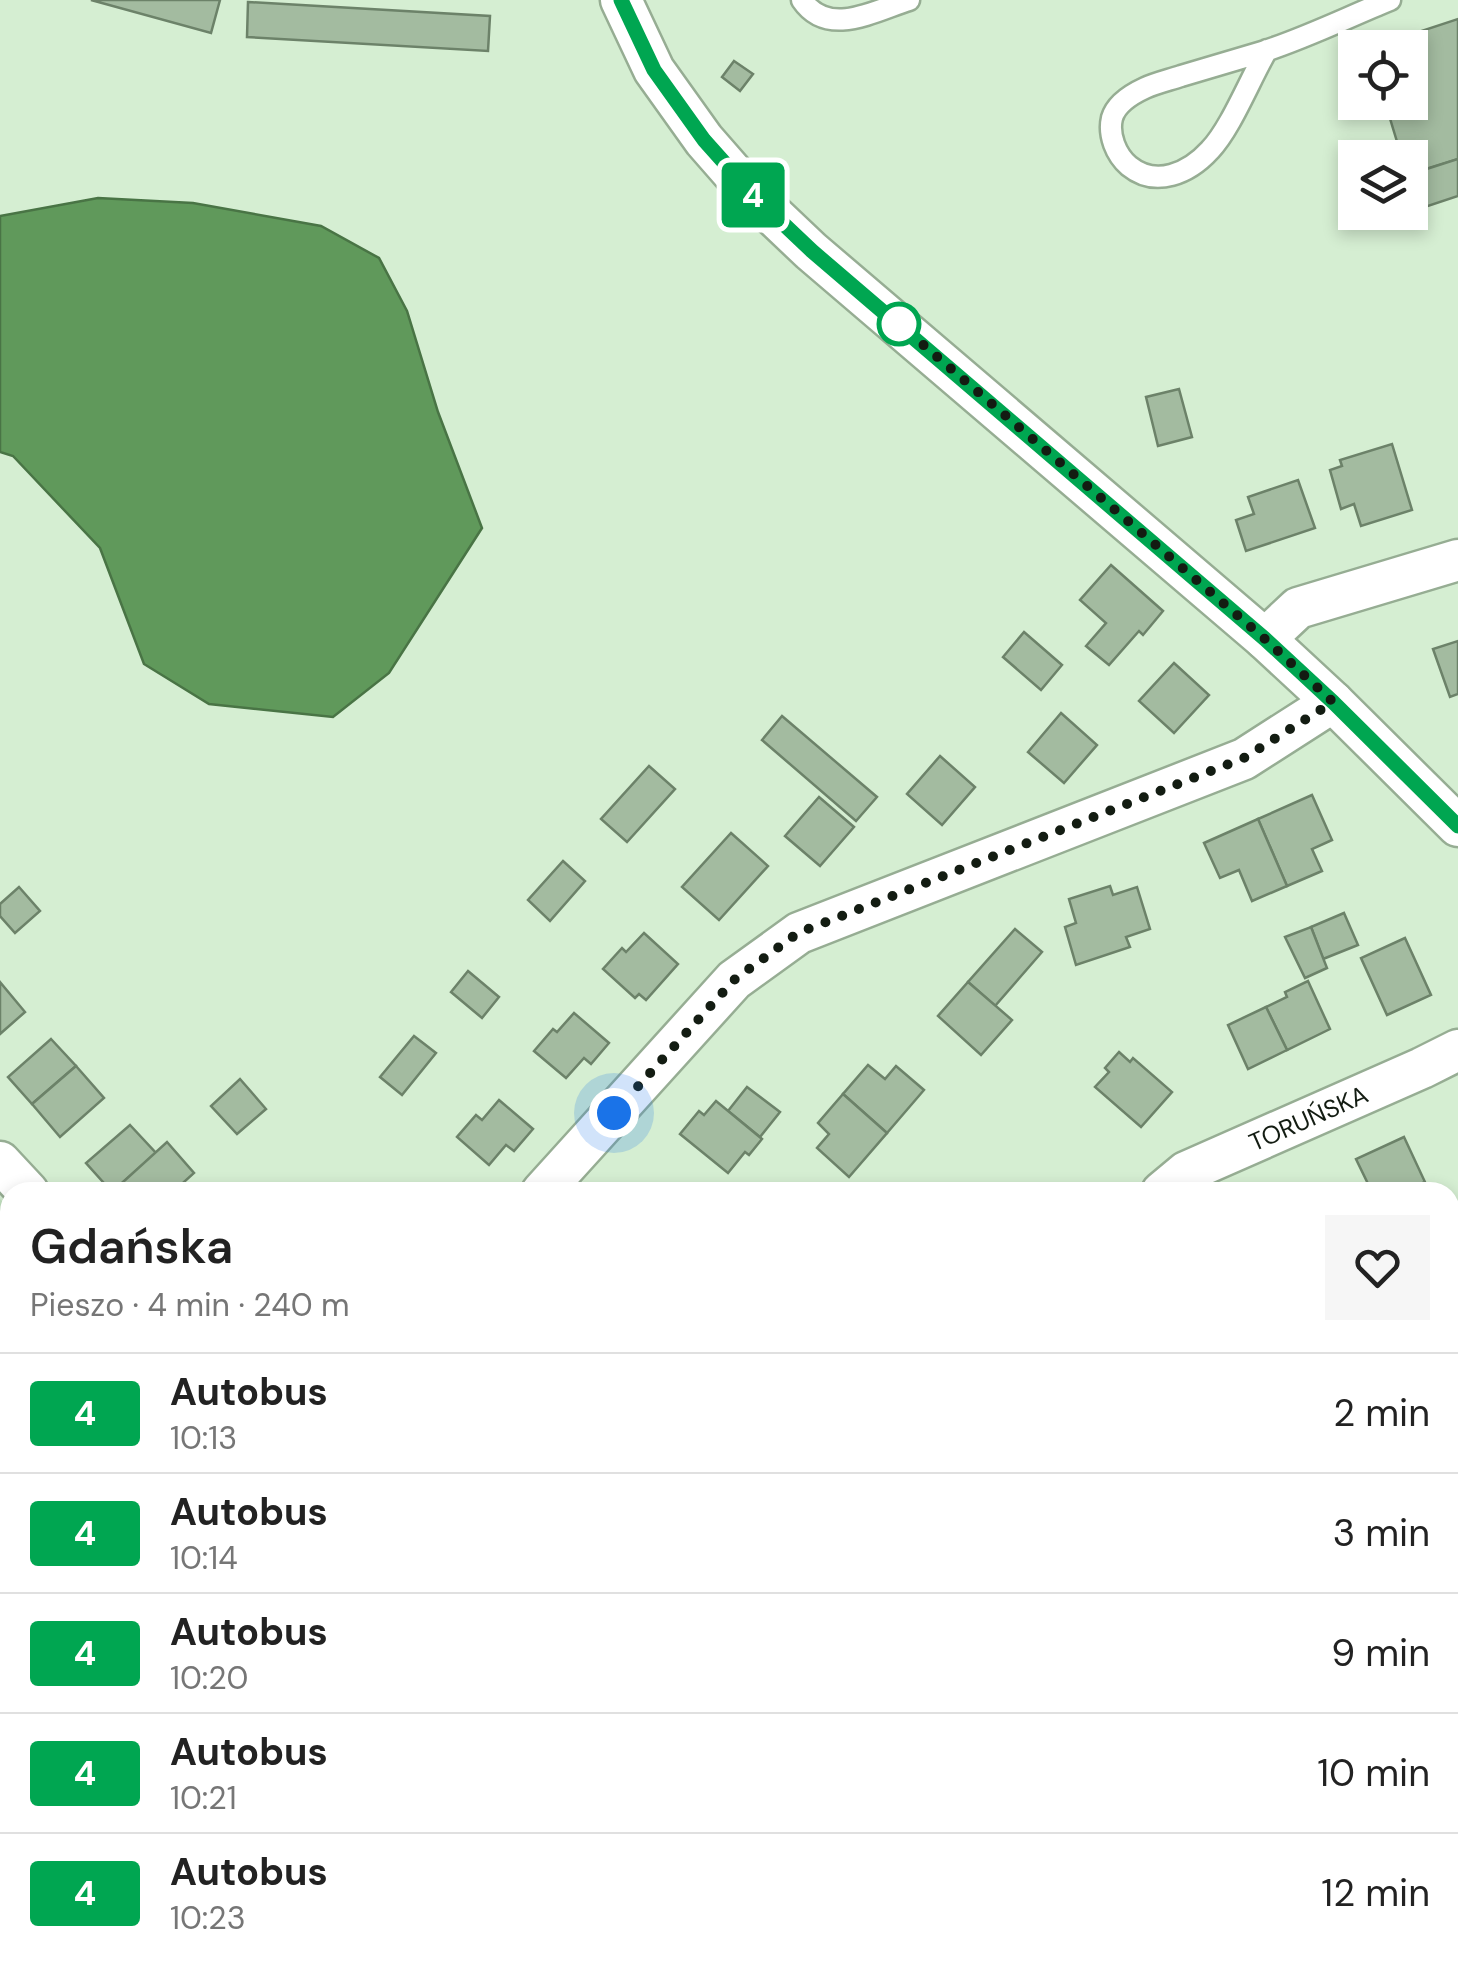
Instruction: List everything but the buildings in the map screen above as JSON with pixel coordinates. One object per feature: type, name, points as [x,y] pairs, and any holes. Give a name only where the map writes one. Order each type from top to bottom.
[{"type":"street","points":[[621,0],[654,70],[704,140],[754,196],[812,251],[1265,639],[1458,826]]},
{"type":"street","points":[[1265,639],[1298,608],[1458,560]]},
{"type":"street","points":[[551,1182],[734,980],[798,933],[1244,758],[1333,702]]},
{"type":"street","name":"TORUŃSKA","points":[[1174,1182],[1186,1172],[1458,1050]]},
{"type":"street","points":[[0,1162],[19,1182]]},
{"type":"lane","points":[[802,0],[817,16],[840,21],[909,0]]},
{"type":"lane","points":[[1267,50],[1225,130],[1195,164],[1160,178],[1142,174],[1126,164],[1115,149],[1110,130],[1113,113],[1127,98],[1146,87],[1267,50],[1390,0]]},
{"type":"shaded area","points":[[98,198],[193,203],[321,226],[379,258],[407,311],[438,412],[482,528],[389,673],[333,717],[209,704],[144,664],[100,548],[13,456],[0,452],[0,216]]},
{"type":"bus line","name":"4","points":[[621,0],[654,70],[704,140],[754,196],[812,251],[1265,639],[1458,826]]},
{"type":"route","points":[[614,1113],[734,980],[798,933],[1244,758],[1333,702],[899,324]]}]
